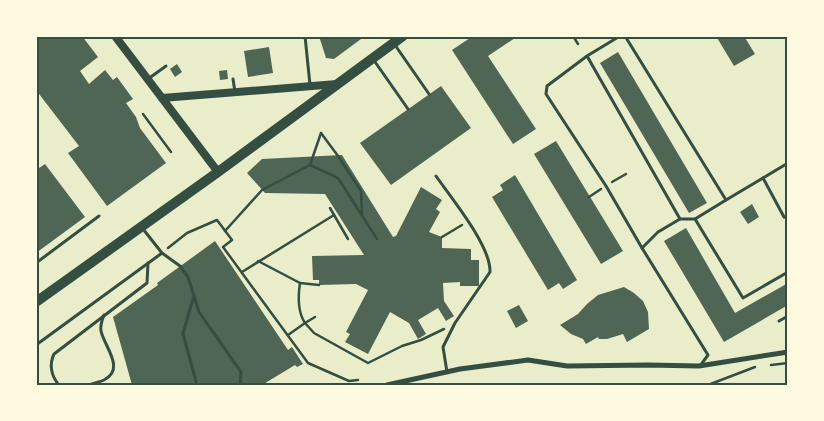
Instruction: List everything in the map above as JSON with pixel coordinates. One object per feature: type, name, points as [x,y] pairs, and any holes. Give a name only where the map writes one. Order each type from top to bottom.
[{"type":"main road","points":[[36,302],[218,172],[403,36]]},
{"type":"street","points":[[115,36],[218,172]]},
{"type":"street","points":[[162,98],[339,83]]},
{"type":"street","points":[[387,385],[448,372],[528,360],[567,366],[648,364],[699,366],[788,352]]},
{"type":"lane","points":[[304,36],[310,86]]},
{"type":"lane","points":[[620,36],[587,56],[548,86],[546,94],[606,186],[708,354],[699,366]]},
{"type":"lane","points":[[626,36],[726,200]]},
{"type":"lane","points":[[393,43],[428,94]]},
{"type":"lane","points":[[587,56],[680,219]]},
{"type":"lane","points":[[372,58],[408,109]]},
{"type":"lane","points":[[148,79],[166,66]]},
{"type":"lane","points":[[233,79],[235,92]]},
{"type":"lane","points":[[642,248],[658,232],[680,219],[695,219],[788,163]]},
{"type":"lane","points":[[436,176],[487,253],[490,263],[490,272],[455,323],[443,347],[448,372]]},
{"type":"lane","points":[[763,178],[784,217],[788,218]]},
{"type":"lane","points":[[36,264],[99,216]]},
{"type":"lane","points":[[695,219],[743,298],[788,272]]},
{"type":"lane","points":[[141,226],[162,253],[180,266],[188,277],[199,312],[241,372],[240,385]]},
{"type":"lane","points":[[36,345],[162,253]]},
{"type":"lane","points":[[59,385],[51,368],[50,361],[54,354],[147,283],[148,263]]},
{"type":"lane","points":[[194,294],[184,334],[197,385]]},
{"type":"lane","points":[[89,385],[110,376],[114,368],[114,361],[102,332],[101,325],[104,315]]},
{"type":"lane","points":[[779,321],[788,316]]},
{"type":"path","points":[[573,36],[578,44]]},
{"type":"path","points":[[143,114],[171,152]]},
{"type":"path","points":[[225,231],[262,190],[310,165],[321,133],[361,192],[362,216]]},
{"type":"path","points":[[310,165],[338,178],[377,240]]},
{"type":"path","points":[[330,208],[348,239]]},
{"type":"path","points":[[241,272],[334,215]]},
{"type":"path","points":[[162,253],[188,233],[217,220],[232,240],[223,247],[308,363],[349,381],[358,380]]},
{"type":"path","points":[[442,237],[467,222]]},
{"type":"path","points":[[258,261],[300,283],[319,285]]},
{"type":"path","points":[[300,283],[300,309],[305,323],[314,333],[368,363],[455,323]]},
{"type":"path","points":[[288,335],[315,317]]},
{"type":"path","points":[[764,366],[788,363]]},
{"type":"path","points":[[708,385],[756,366]]},
{"type":"building","points":[[36,36],[82,36],[98,57],[80,71],[89,84],[105,70],[113,80],[117,77],[133,99],[126,103],[136,117],[140,128],[166,163],[107,206],[68,153],[79,146],[36,90]]},
{"type":"building","points":[[319,36],[365,36],[334,59],[326,58]]},
{"type":"building","points":[[473,36],[518,36],[488,56],[536,129],[513,144],[452,50]]},
{"type":"building","points":[[716,36],[744,36],[755,54],[734,66]]},
{"type":"building","points":[[269,47],[273,73],[248,77],[244,51]]},
{"type":"building","points":[[618,52],[707,203],[689,213],[600,63]]},
{"type":"building","points":[[177,64],[182,72],[175,77],[170,69]]},
{"type":"building","points":[[227,70],[228,79],[220,80],[219,71]]},
{"type":"building","points":[[441,86],[471,128],[391,185],[360,143]]},
{"type":"building","points":[[556,141],[623,251],[601,264],[534,154]]},
{"type":"building","points":[[342,155],[393,237],[396,236],[421,187],[442,200],[436,209],[440,212],[429,232],[442,237],[442,248],[471,249],[471,260],[479,260],[479,286],[460,286],[460,282],[443,283],[444,301],[454,316],[446,321],[438,308],[418,320],[426,334],[418,339],[409,323],[390,312],[368,354],[345,342],[350,334],[346,332],[368,290],[356,284],[319,285],[319,280],[313,280],[312,256],[364,255],[325,194],[265,193],[247,173],[262,159]]},
{"type":"building","points":[[45,164],[85,217],[36,253],[36,170]]},
{"type":"building","points":[[515,175],[577,280],[563,289],[559,283],[548,290],[492,197],[503,190],[500,185]]},
{"type":"building","points":[[752,204],[759,217],[748,224],[740,212]]},
{"type":"building","points":[[686,228],[735,313],[788,283],[788,305],[724,342],[664,241]]},
{"type":"building","points":[[215,241],[288,350],[292,347],[303,364],[297,367],[295,365],[262,385],[132,385],[113,317]]},
{"type":"building","points":[[624,287],[643,301],[648,312],[649,329],[627,342],[623,334],[607,339],[599,339],[598,337],[586,344],[583,339],[571,334],[560,325],[578,314],[598,295]]},
{"type":"building","points":[[519,305],[528,321],[516,328],[507,311]]}]
